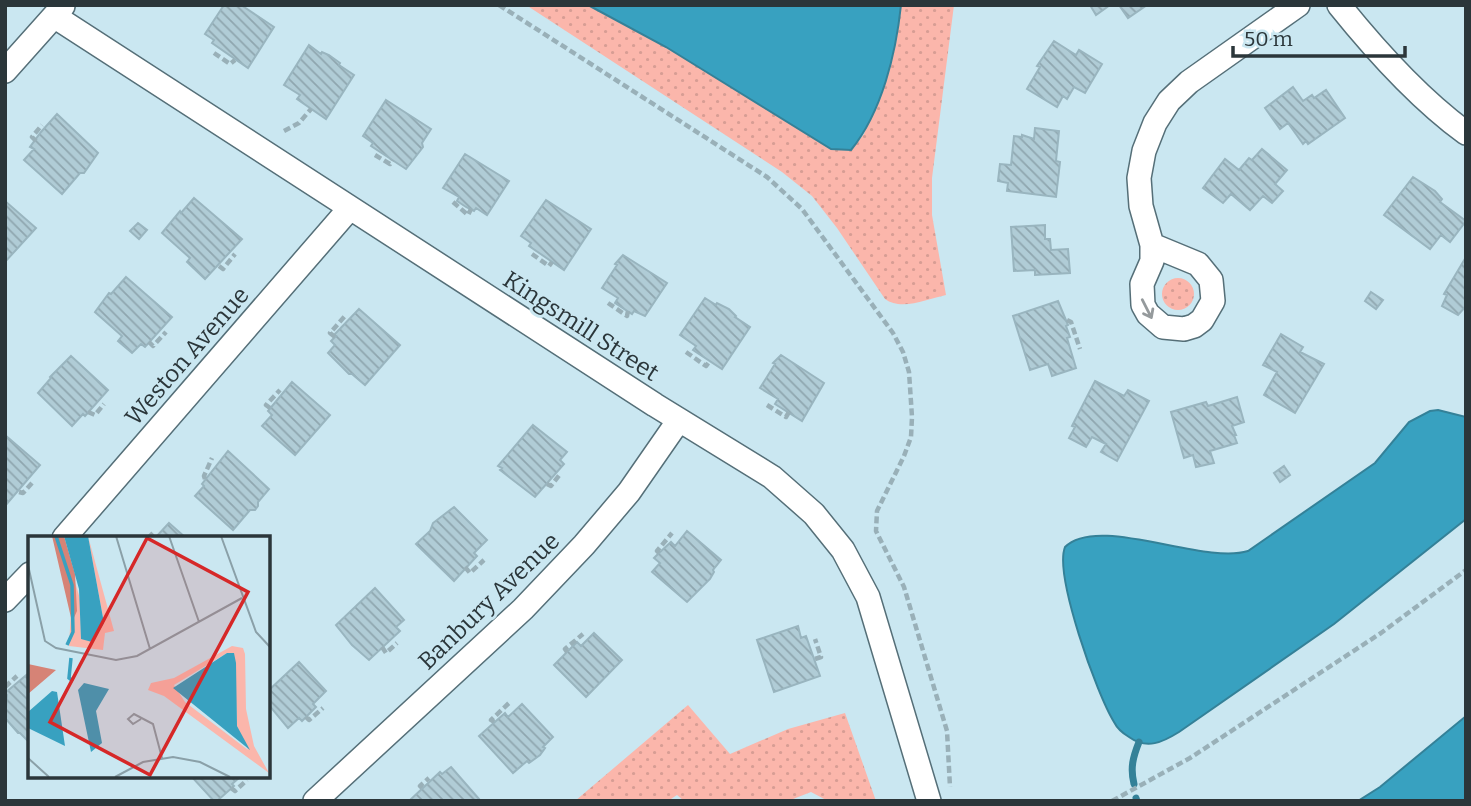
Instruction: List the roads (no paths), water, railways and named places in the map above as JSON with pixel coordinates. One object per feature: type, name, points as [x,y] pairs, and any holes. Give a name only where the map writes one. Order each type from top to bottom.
[{"type":"street","points":[[1152,245],[1141,206],[1139,178],[1144,151],[1155,123],[1169,101],[1189,82],[1298,5]]},
{"type":"street","points":[[1339,5],[1366,39],[1414,88],[1466,133]]},
{"type":"street","points":[[5,71],[59,11]]},
{"type":"street","name":"Kingsmill Street","points":[[59,11],[350,208],[678,420],[772,477],[814,514],[843,550],[868,597],[929,801]]},
{"type":"street","name":"Weston Avenue","points":[[66,536],[350,208]]},
{"type":"street","name":"Banbury Avenue","points":[[315,801],[523,609],[576,554],[629,492],[678,420]]},
{"type":"street","points":[[5,600],[28,577]]},
{"type":"water","points":[[588,5],[901,5],[886,81],[871,118],[851,150],[831,149],[666,47]]},
{"type":"water","points":[[1438,410],[1466,417],[1466,519],[1334,624],[1179,732],[1149,744],[1136,741],[1121,731],[1107,708],[1079,635],[1066,582],[1063,561],[1065,547],[1080,538],[1101,536],[1126,537],[1205,552],[1248,551],[1375,463],[1409,422],[1430,411]]},
{"type":"water","points":[[1466,716],[1466,801],[1358,801],[1380,787]]},
{"type":"waterway","points":[[1134,784],[1133,763],[1139,742]]}]
